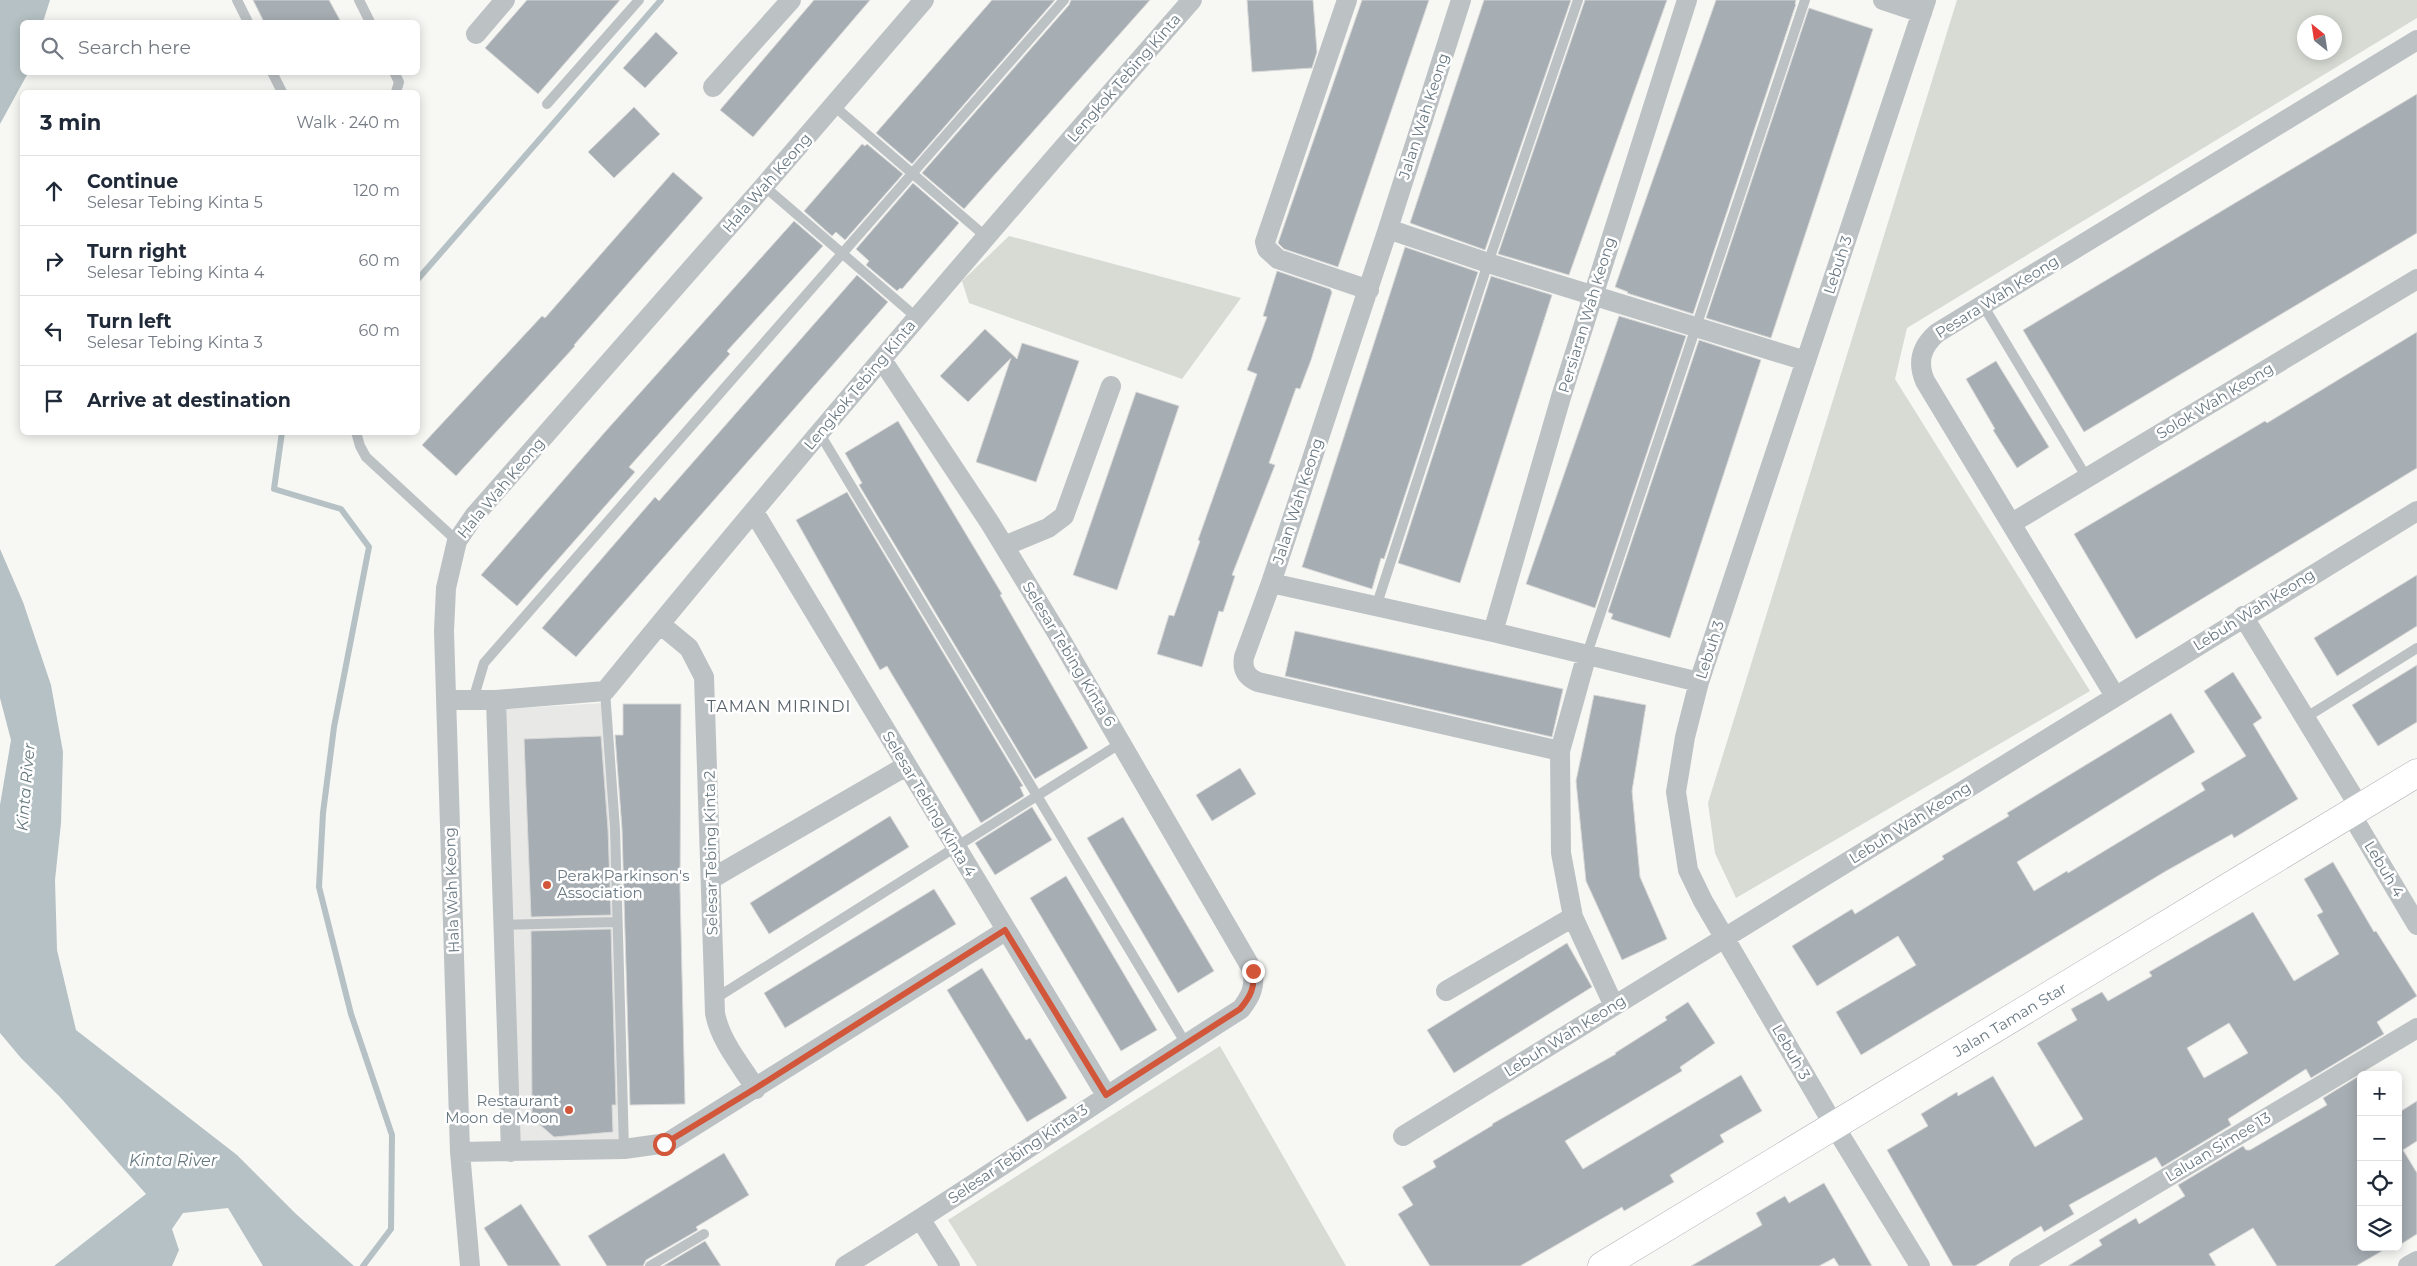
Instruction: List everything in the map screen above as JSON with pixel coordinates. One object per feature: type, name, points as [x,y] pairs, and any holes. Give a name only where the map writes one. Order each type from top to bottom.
[{"type":"street","points":[[476,34],[505,0]]},
{"type":"street","points":[[713,87],[791,0]]},
{"type":"street","name":"Hala Wah Keong","points":[[470,1266],[460,1152],[444,631],[446,588],[457,540],[474,516],[834,106],[924,0]]},
{"type":"street","name":"Lengkok Tebing Kinta","points":[[605,692],[916,317],[1192,0]]},
{"type":"street","points":[[1347,0],[1265,242],[1267,249],[1278,259],[1369,290]]},
{"type":"street","name":"Jalan Wah Keong","points":[[1461,0],[1369,290],[1271,583],[1493,632],[1700,682]]},
{"type":"street","name":"Persiaran Wah Keong","points":[[1493,632],[1593,294],[1686,0]]},
{"type":"street","points":[[1884,0],[1924,7]]},
{"type":"street","name":"Lebuh 3","points":[[1920,1266],[1835,1127],[1724,937],[1688,870],[1676,792],[1685,737],[1700,682],[1924,7]]},
{"type":"street","name":"Pesara Wah Keong","points":[[2115,696],[1925,381],[1921,371],[1921,355],[1929,340],[1983,305],[2417,40]]},
{"type":"street","points":[[1388,229],[1488,263],[1806,361]]},
{"type":"street","name":"Solok Wah Keong","points":[[2012,524],[2417,279]]},
{"type":"street","name":"Selesar Tebing Kinta 6","points":[[882,360],[1004,546],[1245,956]]},
{"type":"street","points":[[1004,546],[1048,528],[1064,516],[1111,386]]},
{"type":"street","name":"Lebuh Wah Keong","points":[[1403,1136],[2243,616],[2417,511]]},
{"type":"street","name":"Selesar Tebing Kinta 4","points":[[754,512],[1106,1095]]},
{"type":"street","points":[[1271,583],[1244,657],[1243,665],[1250,678],[1258,682],[1560,751]]},
{"type":"street","name":"Lebuh 4","points":[[2243,616],[2305,718],[2417,925]]},
{"type":"street","name":"Selesar Tebing Kinta 2","points":[[660,624],[689,648],[704,677],[710,787],[711,879],[717,1026],[756,1088]]},
{"type":"street","points":[[1587,654],[1560,751],[1561,853],[1573,918],[1614,1006]]},
{"type":"street","points":[[446,700],[496,700],[605,692]]},
{"type":"street","points":[[496,700],[511,1152]]},
{"type":"street","points":[[711,879],[906,766]]},
{"type":"street","name":"Jalan Taman Star","points":[[1602,1266],[1835,1127],[2417,773]]},
{"type":"street","points":[[1446,991],[1573,918]]},
{"type":"street","points":[[460,1152],[624,1149],[660,1145],[671,1141],[1005,930]]},
{"type":"street","name":"Selesar Tebing Kinta 3","points":[[845,1266],[921,1220],[1106,1095],[1240,1009],[1251,996],[1254,984],[1253,971],[1245,956]]},
{"type":"street","name":"Laluan Simee 13","points":[[2019,1266],[2417,1028]]},
{"type":"street","points":[[921,1220],[950,1266]]},
{"type":"street","points":[[2408,1266],[2417,1261]]},
{"type":"lane","points":[[237,0],[247,20]]},
{"type":"lane","points":[[359,0],[369,20]]},
{"type":"lane","points":[[547,104],[639,0]]},
{"type":"lane","points":[[474,700],[484,664],[1064,0]]},
{"type":"lane","points":[[1376,607],[1488,263],[1578,0]]},
{"type":"lane","points":[[1587,654],[1805,0]]},
{"type":"lane","points":[[274,75],[281,90]]},
{"type":"lane","points":[[396,75],[399,82],[397,90]]},
{"type":"lane","points":[[834,106],[985,236]]},
{"type":"lane","points":[[764,186],[916,317]]},
{"type":"lane","points":[[1983,305],[2088,478]]},
{"type":"lane","points":[[820,434],[1186,1044]]},
{"type":"lane","points":[[357,435],[366,457],[457,540]]},
{"type":"lane","points":[[2305,718],[2417,648]]},
{"type":"lane","points":[[605,692],[615,829],[616,922],[624,1149]]},
{"type":"lane","points":[[716,998],[1121,743]]},
{"type":"lane","points":[[502,925],[616,922]]},
{"type":"lane","points":[[650,1266],[704,1234]]},
{"type":"shaded area","points":[[1957,0],[2417,0],[2417,18],[1907,328],[1895,379],[2090,691],[1736,898],[1715,853],[1708,803]]},
{"type":"shaded area","points":[[1009,236],[1241,298],[1182,379],[969,303],[962,281]]},
{"type":"shaded area","points":[[604,703],[624,1150],[507,1154],[503,709]]},
{"type":"shaded area","points":[[1220,1046],[1346,1266],[977,1266],[948,1220]]},
{"type":"water","points":[[0,0],[50,0],[44,20],[20,20],[20,75],[27,75],[0,124]]},
{"type":"water","name":"Kinta River","points":[[0,549],[23,602],[51,685],[63,752],[61,823],[55,880],[57,950],[76,1030],[237,1155],[296,1214],[354,1266],[263,1266],[228,1208],[183,1213],[172,1229],[179,1250],[172,1266],[54,1266],[146,1194],[0,1033],[0,805],[11,740],[0,698]]},
{"type":"building","points":[[253,0],[329,0],[340,20],[263,20]]},
{"type":"building","points":[[527,0],[620,0],[538,94],[485,48]]},
{"type":"building","points":[[814,0],[870,0],[753,137],[720,110]]},
{"type":"building","points":[[992,0],[1055,0],[912,164],[876,133]]},
{"type":"building","points":[[1071,0],[1150,0],[964,209],[922,173],[1069,5]]},
{"type":"building","points":[[1247,0],[1313,0],[1317,52],[1312,68],[1252,72]]},
{"type":"building","points":[[1362,0],[1429,0],[1338,267],[1284,249],[1278,243]]},
{"type":"building","points":[[1484,0],[1571,0],[1485,250],[1410,223]]},
{"type":"building","points":[[1585,0],[1667,0],[1569,275],[1498,254]]},
{"type":"building","points":[[1716,0],[1796,0],[1796,4],[1693,314],[1627,293],[1615,287]]},
{"type":"building","points":[[1809,8],[1873,29],[1771,338],[1706,318]]},
{"type":"building","points":[[656,32],[678,53],[645,88],[623,68]]},
{"type":"building","points":[[2417,94],[2417,233],[2084,432],[2023,330]]},
{"type":"building","points":[[634,107],[660,134],[614,178],[588,152]]},
{"type":"building","points":[[862,144],[865,146],[867,144],[903,174],[845,240],[836,232],[832,236],[804,211]]},
{"type":"building","points":[[673,172],[703,198],[575,346],[456,476],[422,445],[542,316],[545,318]]},
{"type":"building","points":[[913,183],[959,223],[902,289],[900,288],[897,291],[866,265],[869,261],[856,249]]},
{"type":"building","points":[[794,221],[823,246],[727,351],[730,354],[629,467],[635,472],[517,606],[481,575],[605,432]]},
{"type":"building","points":[[1405,247],[1478,272],[1384,559],[1381,558],[1372,589],[1302,567]]},
{"type":"building","points":[[1277,271],[1330,289],[1332,292],[1311,360],[1300,389],[1296,388],[1269,463],[1275,465],[1232,575],[1235,576],[1223,612],[1219,611],[1202,667],[1157,654],[1169,615],[1174,616],[1200,541],[1198,540],[1257,374],[1247,370],[1267,317],[1263,316]]},
{"type":"building","points":[[857,275],[888,302],[576,657],[542,628],[655,497],[659,501]]},
{"type":"building","points":[[1491,276],[1552,295],[1460,583],[1398,563]]},
{"type":"building","points":[[1619,316],[1686,336],[1595,608],[1526,584]]},
{"type":"building","points":[[985,329],[1017,359],[1022,343],[1079,361],[1036,482],[976,462],[1011,358],[968,402],[940,376]]},
{"type":"building","points":[[2417,332],[2417,468],[2136,639],[2074,534],[2265,421],[2267,423]]},
{"type":"building","points":[[1699,340],[1761,360],[1670,638],[1611,619],[1613,614],[1608,612]]},
{"type":"building","points":[[1996,361],[2049,447],[2017,468],[1993,430],[1995,429],[1966,379]]},
{"type":"building","points":[[1136,392],[1179,406],[1117,590],[1073,575]]},
{"type":"building","points":[[898,421],[1002,594],[1000,595],[1088,748],[1035,779],[859,485],[862,483],[845,453]]},
{"type":"building","points":[[847,492],[1023,786],[1020,787],[1024,796],[981,823],[887,666],[880,670],[796,520]]},
{"type":"building","points":[[2417,575],[2417,626],[2337,676],[2314,638]]},
{"type":"building","points":[[1295,631],[1563,689],[1552,737],[1285,676]]},
{"type":"building","points":[[2417,665],[2417,722],[2378,746],[2352,705]]},
{"type":"building","points":[[2233,672],[2262,718],[2253,724],[2298,799],[2234,838],[2232,834],[2166,871],[1861,1055],[1836,1012],[1916,965],[1898,936],[1817,986],[1792,946],[1852,909],[1855,914],[1944,859],[1942,856],[2009,816],[2007,813],[2171,713],[2195,752],[2017,862],[2034,891],[2067,871],[2068,873],[2205,790],[2201,783],[2246,756],[2204,691]]},
{"type":"building","points":[[1594,695],[1646,705],[1632,791],[1640,877],[1667,939],[1622,960],[1586,881],[1576,781]]},
{"type":"building","points":[[623,704],[681,704],[680,888],[685,1104],[630,1105],[622,829],[615,735],[623,735]]},
{"type":"building","points":[[601,736],[608,829],[611,915],[531,917],[524,739]]},
{"type":"building","points":[[1240,768],[1256,794],[1212,821],[1196,795]]},
{"type":"building","points":[[1032,807],[1052,840],[995,875],[975,843]]},
{"type":"building","points":[[890,816],[909,847],[769,934],[750,903]]},
{"type":"building","points":[[1123,817],[1214,971],[1178,993],[1087,838]]},
{"type":"building","points":[[2333,862],[2374,932],[2376,931],[2417,996],[2377,1022],[2384,1034],[2311,1078],[2306,1069],[2228,1119],[2231,1125],[2162,1167],[2156,1157],[2069,1205],[2074,1214],[2044,1232],[2041,1226],[1975,1266],[1953,1266],[1887,1150],[1928,1126],[1921,1114],[1957,1092],[1958,1096],[1993,1076],[2035,1147],[2083,1119],[2037,1043],[2077,1020],[2071,1009],[2102,992],[2108,1001],[2152,976],[2149,972],[2253,912],[2294,981],[2339,954],[2317,915],[2323,912],[2304,879]],"holes":[[[2229,1023],[2248,1053],[2204,1078],[2187,1048]]]},
{"type":"building","points":[[1066,876],[1157,1030],[1121,1051],[1030,898]]},
{"type":"building","points":[[934,889],[956,924],[785,1028],[764,993]]},
{"type":"building","points":[[611,929],[616,1105],[612,1105],[613,1132],[554,1137],[532,1118],[531,931]]},
{"type":"building","points":[[1567,943],[1592,987],[1454,1073],[1427,1030]]},
{"type":"building","points":[[982,968],[1026,1040],[1030,1038],[1067,1098],[1027,1122],[947,990]]},
{"type":"building","points":[[1688,1002],[1715,1043],[1680,1067],[1682,1071],[1565,1141],[1583,1169],[1741,1075],[1762,1111],[1720,1135],[1724,1142],[1670,1175],[1674,1182],[1624,1211],[1622,1207],[1520,1266],[1430,1266],[1398,1214],[1413,1205],[1402,1187],[1436,1167],[1433,1161],[1492,1124],[1616,1054],[1667,1020],[1665,1017]]},
{"type":"building","points":[[2357,1077],[2357,1251],[2382,1251],[2356,1266],[2277,1266],[2253,1228],[2209,1254],[2216,1266],[2068,1266],[2102,1245],[2099,1240],[2136,1218],[2139,1224],[2185,1196],[2178,1185],[2243,1146],[2246,1150],[2250,1150],[2327,1105],[2323,1098]]},
{"type":"building","points":[[2417,1101],[2417,1141],[2403,1150],[2417,1173],[2417,1234],[2402,1243],[2402,1116],[2402,1110]]},
{"type":"building","points":[[724,1153],[749,1195],[696,1227],[698,1230],[646,1260],[643,1266],[607,1266],[588,1236]]},
{"type":"building","points":[[1824,1183],[1872,1266],[1839,1266],[1834,1258],[1819,1266],[1691,1266],[1762,1225],[1756,1213],[1785,1196],[1789,1203]]},
{"type":"building","points":[[521,1204],[561,1266],[508,1266],[484,1228]]},
{"type":"building","points":[[705,1241],[721,1266],[663,1266]]},
{"type":"waterway","points":[[420,277],[661,0]]},
{"type":"waterway","points":[[282,435],[274,489],[341,509],[369,547],[334,727],[323,813],[319,887],[351,1014],[392,1135],[391,1229],[363,1266]]},
{"type":"place","name":"Perak Parkinson's Association","points":[[547,885]]},
{"type":"place","name":"Restaurant Moon de Moon","points":[[569,1110]]},
{"type":"district","name":"TAMAN MIRINDI","points":[[779,706]]},
{"type":"route","points":[[664,1144],[1005,930],[1106,1095],[1240,1009],[1251,996],[1254,984],[1253,971]]}]
